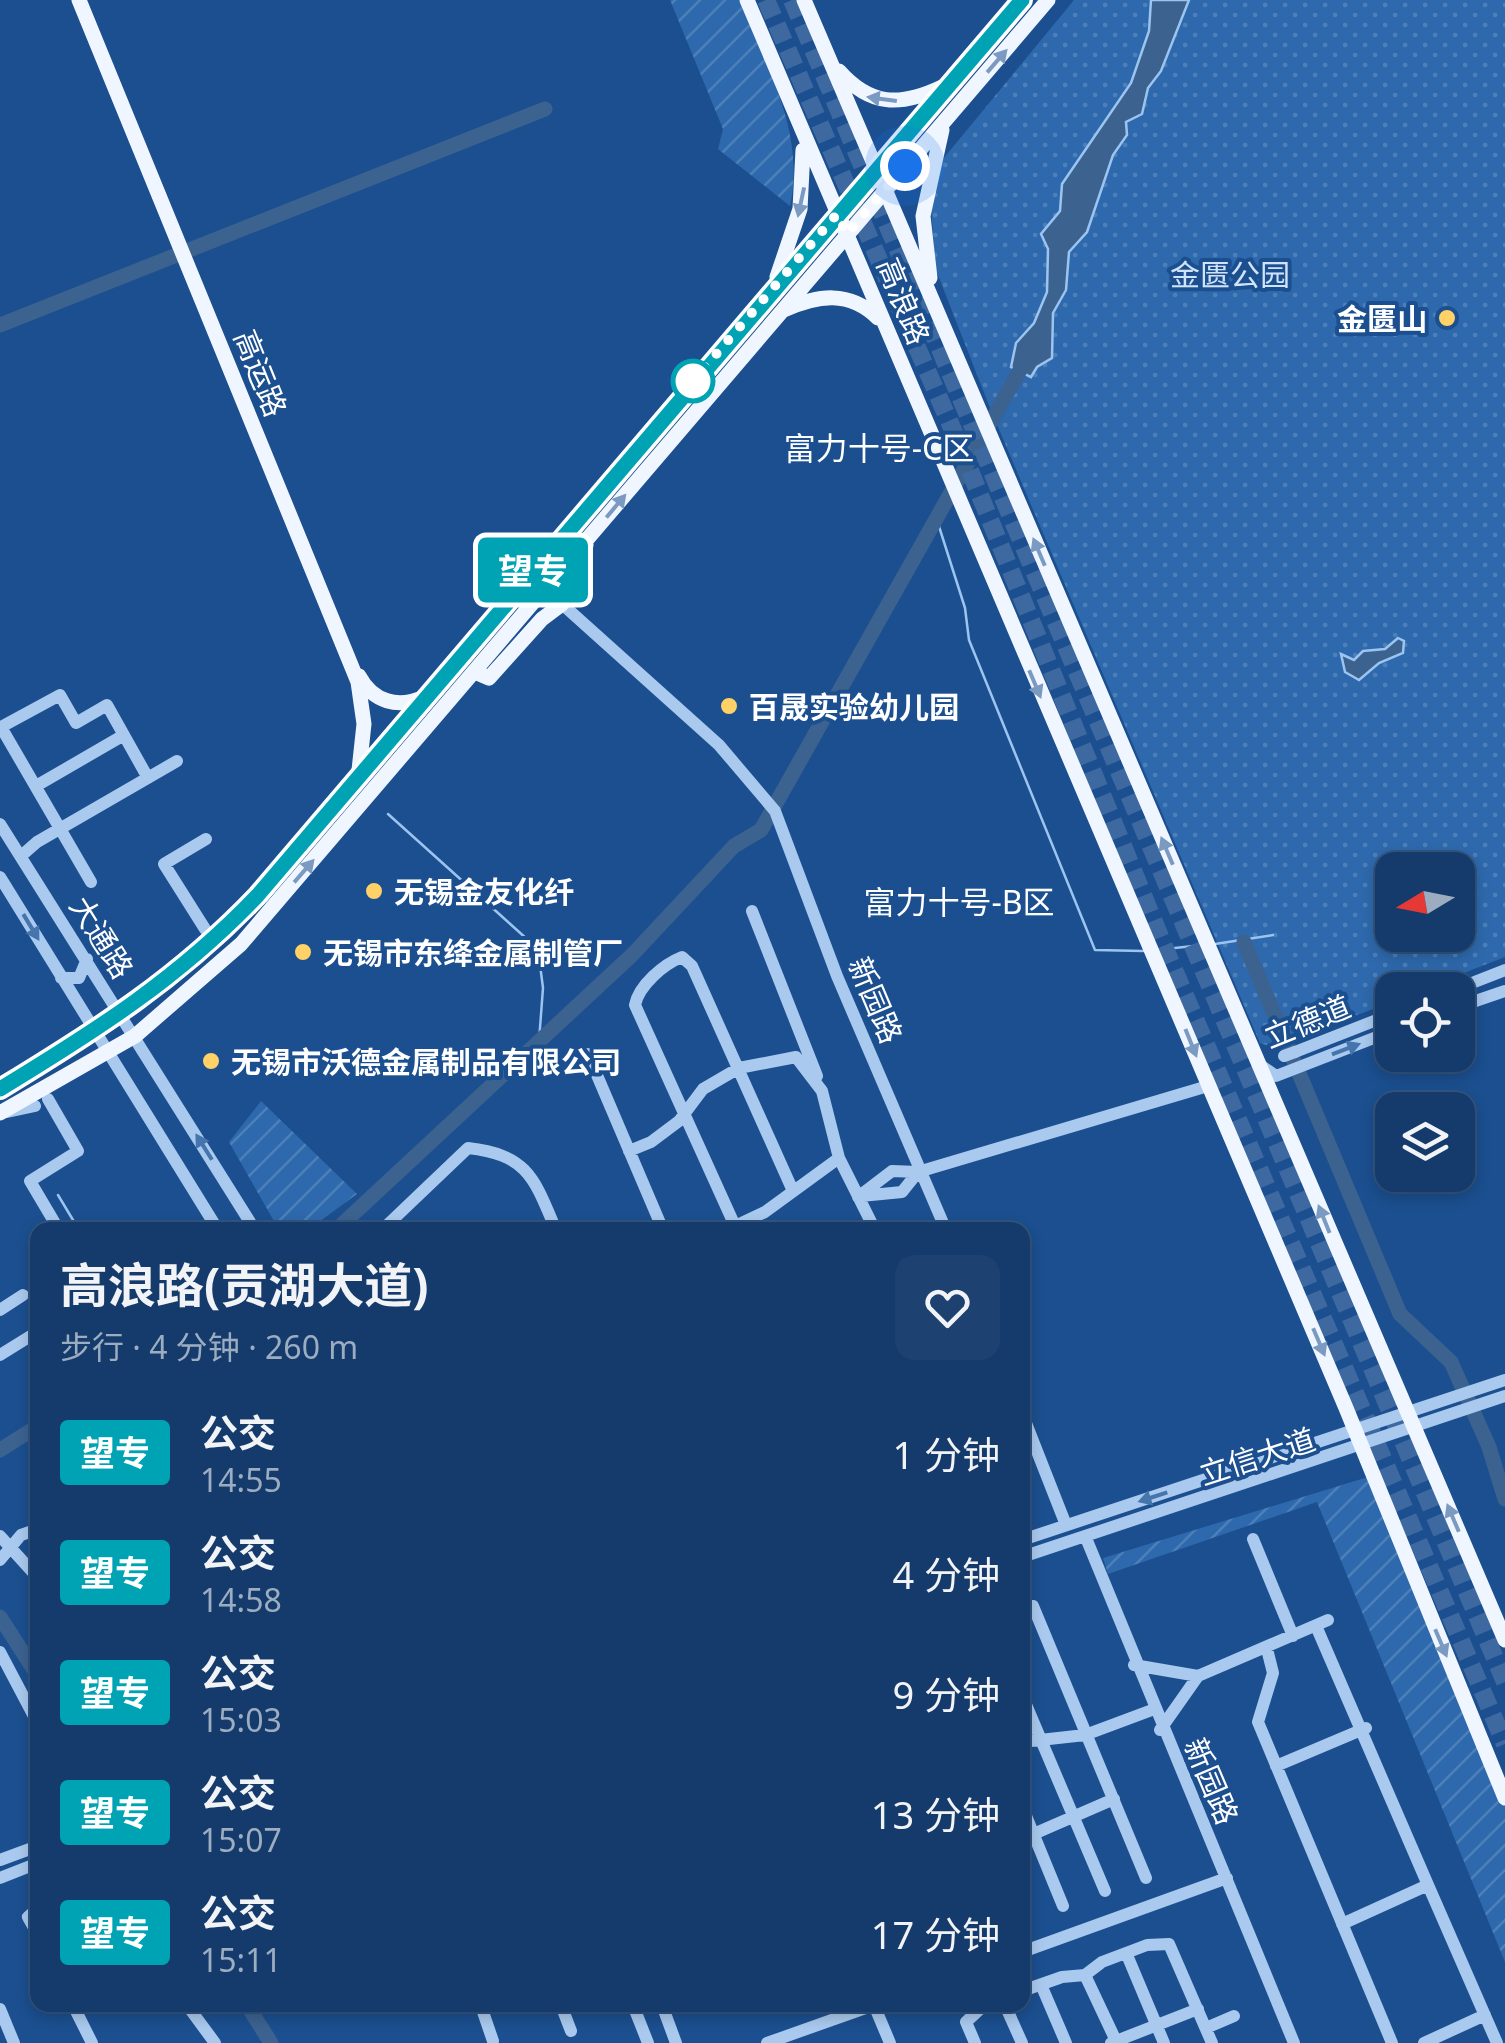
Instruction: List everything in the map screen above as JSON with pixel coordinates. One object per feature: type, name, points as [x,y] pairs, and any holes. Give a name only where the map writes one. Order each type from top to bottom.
[{"type":"main road","name":"高运路","points":[[80,0],[362,682],[378,698],[396,704],[428,696]]},
{"type":"main road","name":"高运路","points":[[80,0],[358,682],[364,724],[359,772]]},
{"type":"main road","name":"高浪路","points":[[747,0],[1505,1798]]},
{"type":"main road","points":[[804,0],[977,413],[1505,1640]]},
{"type":"main road","points":[[0,1089],[121,1014],[205,950],[258,895],[772,288],[1022,0]]},
{"type":"main road","points":[[0,1114],[135,1036],[241,944],[1048,0]]},
{"type":"main road","points":[[828,56],[852,85],[880,102],[906,100],[950,83]]},
{"type":"main road","points":[[772,288],[804,188],[803,146],[794,112]]},
{"type":"main road","points":[[941,326],[922,235],[927,182],[945,121]]},
{"type":"main road","points":[[780,311],[814,298],[844,298],[870,310],[883,323]]},
{"type":"main road","points":[[475,672],[490,678],[542,619],[562,605],[586,542]]},
{"type":"street","name":"新园路","points":[[562,605],[760,791],[784,834],[834,978],[941,1222]]},
{"type":"street","points":[[91,882],[1,727],[60,695],[76,724],[107,705],[148,778]]},
{"type":"street","points":[[36,786],[124,735]]},
{"type":"street","points":[[21,856],[61,828],[177,761]]},
{"type":"street","name":"大通路","points":[[0,824],[250,1222]]},
{"type":"street","points":[[204,929],[164,864],[206,839]]},
{"type":"street","name":"大通路","points":[[0,877],[213,1222]]},
{"type":"street","points":[[752,911],[822,1090],[839,1158],[871,1222]]},
{"type":"street","points":[[730,1222],[686,1112],[636,1006],[637,996],[668,962],[682,957],[692,966],[793,1192]]},
{"type":"street","points":[[61,978],[78,978],[86,960]]},
{"type":"street","points":[[1475,982],[1505,970]]},
{"type":"street","points":[[1475,1002],[1505,991]]},
{"type":"street","name":"立德道","points":[[1260,1065],[1375,1021]]},
{"type":"street","name":"立德道","points":[[1260,1065],[1276,1076],[1375,1038]]},
{"type":"street","points":[[588,1054],[660,1222]]},
{"type":"street","points":[[629,1151],[650,1142],[686,1112],[703,1088],[739,1068],[796,1057],[822,1090]]},
{"type":"street","points":[[858,1197],[892,1171],[919,1171],[1208,1086]]},
{"type":"street","points":[[48,1099],[78,1151],[30,1181],[54,1222]]},
{"type":"street","points":[[0,1114],[35,1106]]},
{"type":"street","points":[[390,1222],[468,1148],[506,1153],[536,1184],[553,1222]]},
{"type":"street","points":[[742,1222],[793,1192],[839,1158]]},
{"type":"street","points":[[858,1197],[902,1192],[919,1171]]},
{"type":"street","points":[[0,1310],[23,1295]]},
{"type":"street","points":[[0,1355],[30,1337]]},
{"type":"street","name":"立信大道","points":[[1448,1408],[1505,1380]]},
{"type":"street","name":"立信大道","points":[[1030,1537],[1353,1432],[1498,1398]]},
{"type":"street","name":"立信大道","points":[[1030,1555],[1360,1448],[1410,1421]]},
{"type":"street","points":[[1030,1434],[1064,1526]]},
{"type":"street","points":[[1030,1442],[1064,1526]]},
{"type":"street","points":[[0,1560],[12,1550],[20,1535],[30,1532]]},
{"type":"street","points":[[0,1536],[30,1569]]},
{"type":"street","name":"新园路","points":[[1085,1539],[1292,2043]]},
{"type":"street","points":[[1254,1539],[1293,1636]]},
{"type":"street","points":[[1030,1607],[1146,1878]]},
{"type":"street","points":[[1136,1666],[1198,1676],[1322,1623],[1363,1730],[1496,2043]]},
{"type":"street","points":[[1267,1648],[1273,1673],[1258,1722],[1392,2043]]},
{"type":"street","points":[[0,1652],[30,1709]]},
{"type":"street","name":"新园路","points":[[1136,1666],[1161,1729]]},
{"type":"street","points":[[1161,1729],[1198,1676]]},
{"type":"street","points":[[1030,1739],[1085,1735],[1152,1710]]},
{"type":"street","points":[[1030,1713],[1105,1891]]},
{"type":"street","points":[[1276,1766],[1363,1730]]},
{"type":"street","points":[[1030,1836],[1114,1799]]},
{"type":"street","points":[[1030,1841],[1063,1906]]},
{"type":"street","points":[[0,1860],[30,1849]]},
{"type":"street","points":[[0,1878],[30,1866]]},
{"type":"street","points":[[1030,1949],[1224,1880]]},
{"type":"street","points":[[1342,1924],[1428,1886]]},
{"type":"street","points":[[1030,1989],[1062,1977],[1085,1975],[1102,1962],[1147,1946],[1169,1944],[1212,2043]]},
{"type":"street","points":[[1127,1954],[1164,2043]]},
{"type":"street","points":[[1085,1975],[1114,2042],[1198,2010]]},
{"type":"street","points":[[1042,1987],[1066,2043]]},
{"type":"street","points":[[0,2009],[14,2043]]},
{"type":"street","points":[[76,2012],[92,2043]]},
{"type":"street","points":[[192,2012],[215,2043]]},
{"type":"street","points":[[483,2012],[493,2041]]},
{"type":"street","points":[[564,2012],[571,2030]]},
{"type":"street","points":[[636,2012],[648,2043]]},
{"type":"street","points":[[665,2012],[676,2043]]},
{"type":"street","points":[[767,2043],[854,2012]]},
{"type":"street","points":[[877,2012],[890,2043]]},
{"type":"street","points":[[975,2043],[966,2022],[977,2012]]},
{"type":"street","points":[[1009,2012],[1022,2043]]},
{"type":"street","points":[[1424,2043],[1485,2015]]},
{"type":"street","points":[[1206,2028],[1234,2016]]},
{"type":"street","points":[[0,2032],[4,2043]]},
{"type":"green space","points":[[670,0],[739,0],[771,74],[788,126],[794,179],[790,206],[718,149],[723,129]]},
{"type":"green space","name":"金匮公园","points":[[1074,0],[1505,0],[1505,957],[1466,972],[1375,972],[1375,1008],[1272,1047],[1260,1043],[992,413],[936,270],[931,208],[943,159]]},
{"type":"green space","points":[[261,1101],[357,1194],[319,1222],[274,1222],[229,1142]]},
{"type":"green space","points":[[1368,1477],[1505,1803],[1505,1962],[1317,1502],[1108,1574],[1103,1558]]},
{"type":"shaded area","points":[[1151,0],[1189,0],[1161,71],[1148,88],[1142,114],[1126,122],[1127,135],[1113,155],[1087,232],[1069,252],[1066,290],[1053,313],[1052,358],[1037,367],[1031,377],[1011,367],[1016,343],[1034,323],[1047,292],[1048,249],[1041,234],[1060,211],[1062,184],[1131,83],[1149,31]]},
{"type":"shaded area","points":[[1398,638],[1404,641],[1403,653],[1379,663],[1359,680],[1345,672],[1341,654],[1354,660],[1363,651],[1385,649]]},
{"type":"waterway","points":[[0,325],[545,109]]},
{"type":"waterway","points":[[345,1222],[632,955],[734,846],[761,830],[1029,354]]},
{"type":"waterway","points":[[936,517],[965,608],[969,640],[1095,950],[1143,951]]},
{"type":"waterway","points":[[388,814],[538,949],[543,988],[539,1041]]},
{"type":"waterway","points":[[1215,944],[1273,935]]},
{"type":"waterway","points":[[1244,942],[1400,1314],[1451,1362],[1489,1447],[1505,1499]]},
{"type":"waterway","points":[[1156,950],[1203,945]]},
{"type":"waterway","points":[[58,1195],[74,1222]]},
{"type":"waterway","points":[[0,1450],[30,1431]]},
{"type":"waterway","points":[[0,1617],[30,1664]]},
{"type":"waterway","points":[[251,2012],[271,2043]]},
{"type":"tunnel","points":[[766,0],[959,444],[1163,944],[1505,1744]]},
{"type":"tunnel","points":[[792,0],[1505,1682]]},
{"type":"bus line","name":"望专","points":[[0,1089],[121,1014],[205,950],[258,895],[667,410],[1022,0]]},
{"type":"place","name":"金匮山","points":[[1447,318]]},
{"type":"place","name":"百晟实验幼儿园","points":[[729,706]]},
{"type":"place","name":"无锡金友化纤","points":[[374,891]]},
{"type":"place","name":"无锡市东绛金属制管厂","points":[[303,952]]},
{"type":"place","name":"无锡市沃德金属制品有限公司","points":[[211,1061]]},
{"type":"district","name":"富力十号-C区","points":[[879,447]]},
{"type":"district","name":"富力十号-B区","points":[[959,901]]},
{"type":"route","points":[[693,381],[837,214],[847,234],[905,166]]}]
